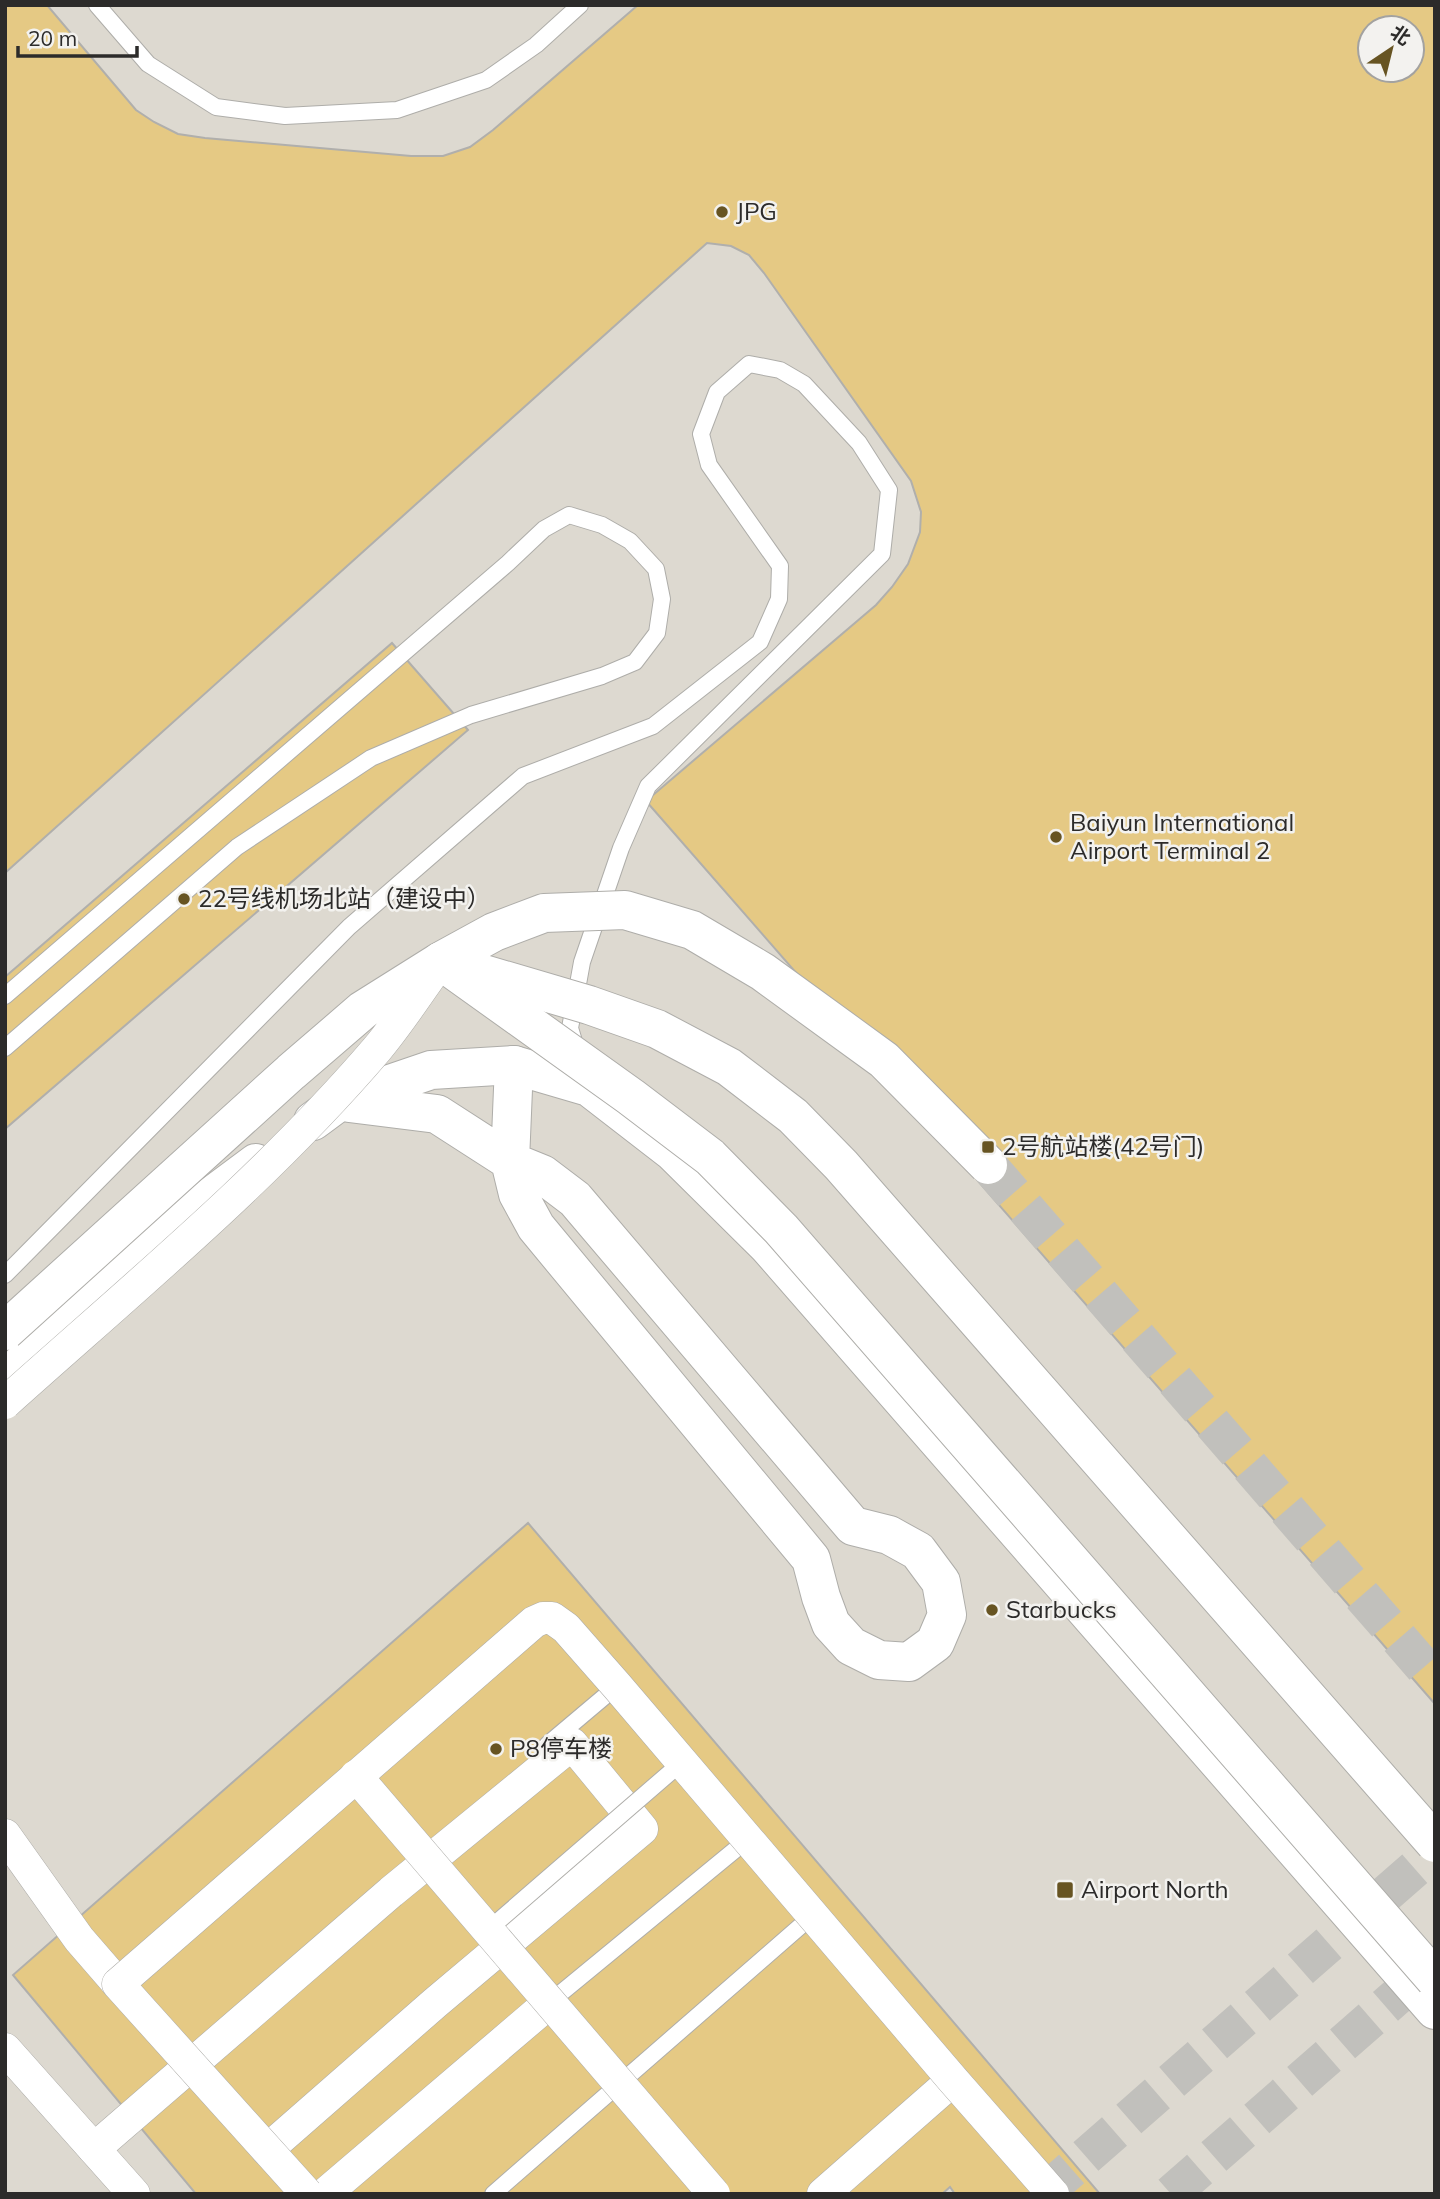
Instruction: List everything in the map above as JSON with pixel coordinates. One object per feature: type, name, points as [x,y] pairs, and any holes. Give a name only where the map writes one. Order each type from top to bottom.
[{"type":"main road","points":[[5,1380],[28,1334],[291,1072],[363,1010],[441,961],[494,932],[544,913],[625,910],[692,930],[763,972],[884,1060],[988,1165]]},
{"type":"main road","points":[[441,961],[589,1005],[657,1029],[729,1066],[793,1116],[851,1176],[1435,1843]]},
{"type":"main road","points":[[441,961],[710,1157],[781,1229],[1435,1979]]},
{"type":"main road","points":[[28,1334],[340,1101],[431,1070],[514,1065],[589,1087],[673,1152],[768,1246],[1435,2010]]},
{"type":"main road","points":[[340,1101],[437,1114],[510,1161],[542,1174],[575,1199],[853,1526],[889,1535],[918,1551],[941,1582],[947,1615],[934,1643],[909,1662],[879,1660],[850,1646],[837,1631],[831,1624],[821,1597],[811,1559],[536,1227],[518,1194],[510,1161],[514,1065]]},
{"type":"street","points":[[5,1404],[313,1121],[379,1047],[441,961]]},
{"type":"street","points":[[118,1984],[534,1622],[552,1618],[566,1628],[617,1686],[1053,2194]]},
{"type":"street","points":[[94,2149],[391,1892],[572,1744],[642,1829],[435,2003],[267,2150]]},
{"type":"street","points":[[356,1776],[714,2194]]},
{"type":"street","points":[[5,1835],[79,1939],[307,2194]]},
{"type":"street","points":[[325,2194],[550,2002]]},
{"type":"street","points":[[7,2056],[134,2194]]},
{"type":"street","points":[[823,2194],[953,2080]]},
{"type":"lane","points":[[97,5],[148,64],[216,107],[285,116],[397,110],[486,80],[536,45],[580,5]]},
{"type":"lane","points":[[5,1275],[349,928],[523,776],[653,726],[760,642],[779,599],[780,566],[709,465],[701,434],[717,392],[749,364],[780,370],[804,384],[859,443],[889,490],[882,554],[648,786],[621,848],[582,962],[570,1028],[589,1087]]},
{"type":"lane","points":[[5,996],[508,563],[544,528],[569,515],[602,525],[630,541],[656,569],[662,599],[657,633],[635,662],[602,676],[471,715],[371,758],[237,847],[5,1048]]},
{"type":"lane","points":[[5,1314],[28,1334]]},
{"type":"lane","points":[[186,2060],[419,1851],[617,1686]]},
{"type":"lane","points":[[488,1930],[681,1763]]},
{"type":"lane","points":[[550,2002],[747,1840]]},
{"type":"lane","points":[[492,2194],[812,1916]]},
{"type":"shaded area","points":[[5,5],[1435,5],[1435,2194],[5,2194]]},
{"type":"building","name":"Baiyun International Airport Terminal 2","points":[[5,5],[47,5],[136,110],[178,134],[411,156],[443,156],[470,147],[493,130],[638,5],[1435,5],[1435,1704],[646,801],[876,605],[908,564],[920,532],[921,512],[911,481],[764,273],[749,255],[731,246],[707,243],[5,873]]},
{"type":"building","name":"22号线机场北站（建设中）","points":[[392,643],[468,730],[5,1129],[5,977]]},
{"type":"building","name":"P8停车楼","points":[[528,1523],[1100,2194],[955,2194],[950,2187],[942,2194],[196,2194],[13,1975]]},
{"type":"tunnel","points":[[988,1165],[1435,1680]]},
{"type":"tunnel","points":[[1043,2194],[1435,1851]]},
{"type":"tunnel","points":[[1171,2194],[1435,1963]]},
{"type":"place","name":"JPG","points":[[722,212]]},
{"type":"place","name":"Baiyun International Airport Terminal 2","points":[[1056,837]]},
{"type":"place","name":"22号线机场北站（建设中）","points":[[184,899]]},
{"type":"place","name":"2号航站楼(42号门)","points":[[988,1147]]},
{"type":"place","name":"Starbucks","points":[[992,1610]]},
{"type":"place","name":"P8停车楼","points":[[496,1749]]},
{"type":"place","name":"Airport North","points":[[1065,1890]]}]
